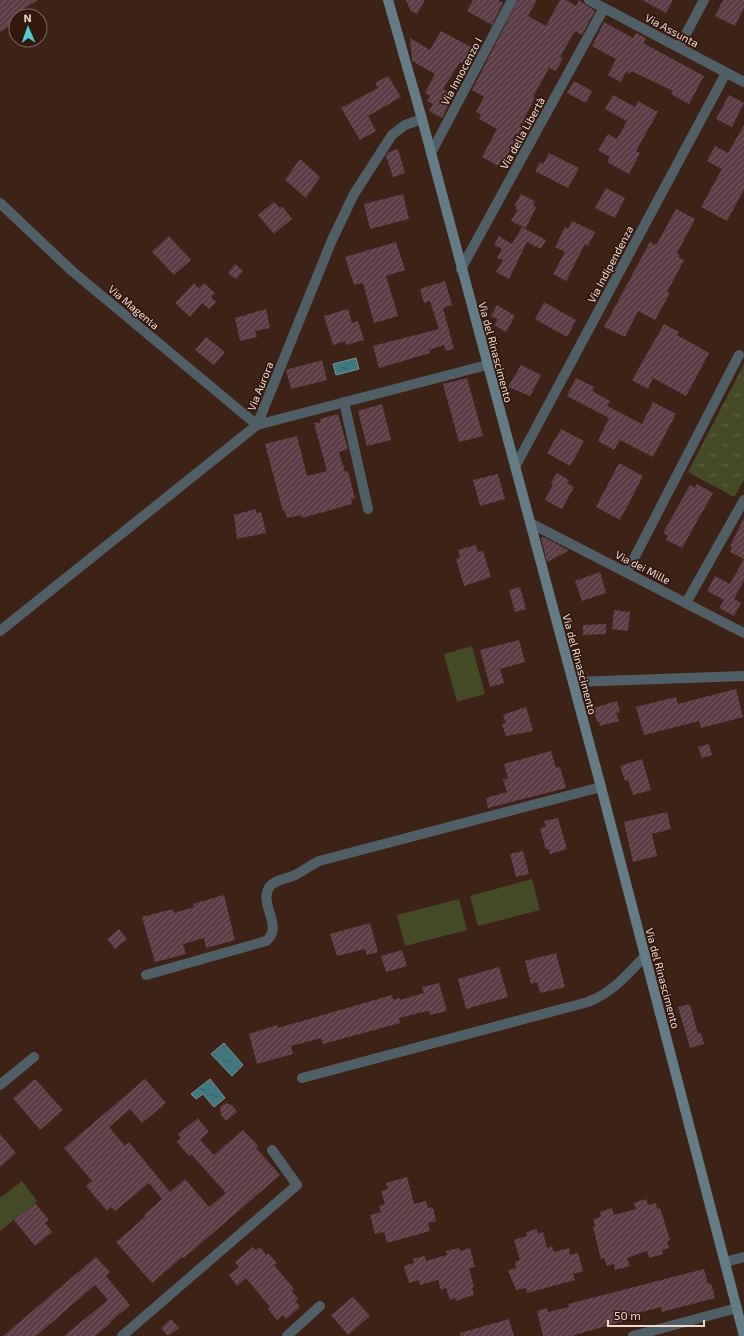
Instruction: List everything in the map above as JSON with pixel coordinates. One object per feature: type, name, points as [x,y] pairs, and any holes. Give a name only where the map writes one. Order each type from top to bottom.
[{"type":"street","name":"Via del Rinascimento","points":[[388,0],[422,119],[601,787],[744,1336]]},
{"type":"street","name":"Via Innocenzo I","points":[[431,153],[512,0]]},
{"type":"street","name":"Via Assunta","points":[[589,0],[744,82]]},
{"type":"street","points":[[679,47],[704,0]]},
{"type":"street","name":"Via della Libertà","points":[[461,269],[604,8]]},
{"type":"street","name":"Via Indipendenza","points":[[515,467],[726,73]]},
{"type":"street","name":"Via Aurora","points":[[0,631],[258,425],[334,236],[354,194],[392,135],[405,125],[422,119]]},
{"type":"street","name":"Via Magenta","points":[[0,202],[72,271],[258,425]]},
{"type":"street","points":[[627,572],[739,356]]},
{"type":"street","points":[[258,425],[487,365]]},
{"type":"street","points":[[344,402],[368,509]]},
{"type":"street","points":[[686,603],[744,500]]},
{"type":"street","name":"Via dei Mille","points":[[530,523],[744,633]]},
{"type":"street","points":[[573,682],[744,676]]},
{"type":"street","points":[[146,975],[266,941],[273,932],[273,924],[266,898],[270,887],[276,882],[294,876],[319,861],[601,787]]},
{"type":"street","points":[[302,1078],[592,1000],[614,988],[646,956]]},
{"type":"street","points":[[0,1086],[34,1057]]},
{"type":"street","points":[[122,1336],[297,1185],[272,1150]]},
{"type":"street","points":[[725,1262],[744,1257]]},
{"type":"street","points":[[287,1336],[320,1306]]},
{"type":"street","points":[[633,1336],[737,1308]]},
{"type":"green space","points":[[744,364],[744,480],[734,497],[688,472]]},
{"type":"green space","points":[[472,646],[485,694],[457,702],[444,654]]},
{"type":"green space","points":[[532,879],[540,910],[478,926],[470,896]]},
{"type":"green space","points":[[459,899],[467,930],[405,946],[397,915]]},
{"type":"green space","points":[[22,1181],[37,1201],[0,1231],[0,1198]]},
{"type":"water","points":[[356,358],[359,369],[336,375],[333,364]]},
{"type":"water","points":[[224,1043],[243,1065],[232,1076],[211,1054]]},
{"type":"water","points":[[210,1079],[225,1098],[214,1107],[203,1094],[196,1099],[191,1094]]},
{"type":"building","points":[[0,0],[38,0],[25,8],[8,8],[8,27],[0,32]]},
{"type":"building","points":[[406,0],[425,0],[417,14],[411,11]]},
{"type":"building","points":[[473,0],[498,0],[503,3],[492,25],[467,11]]},
{"type":"building","points":[[518,0],[537,0],[528,16],[546,26],[560,0],[566,0],[576,6],[579,0],[595,11],[582,35],[575,31],[560,57],[563,58],[556,71],[549,68],[533,97],[535,98],[524,119],[526,121],[503,163],[501,161],[498,166],[482,157],[497,129],[479,119],[481,115],[476,112],[484,97],[472,90]]},
{"type":"building","points":[[642,0],[673,0],[666,13]]},
{"type":"building","points":[[723,0],[744,0],[744,8],[735,26],[715,16]]},
{"type":"building","points":[[604,22],[633,38],[636,33],[646,38],[643,43],[704,76],[689,104],[671,94],[673,91],[631,71],[630,74],[626,72],[621,82],[608,75],[616,59],[592,46]]},
{"type":"building","points":[[441,31],[478,51],[469,68],[460,62],[443,89],[453,94],[442,118],[429,111],[433,104],[427,101],[430,96],[425,93],[435,74],[412,61],[410,38],[430,50]]},
{"type":"building","points":[[388,76],[401,97],[368,116],[376,131],[360,140],[341,108],[378,88],[375,83]]},
{"type":"building","points":[[574,81],[592,91],[586,103],[567,93]]},
{"type":"building","points":[[613,95],[635,107],[638,101],[658,112],[636,151],[640,153],[629,174],[607,162],[610,157],[598,150],[608,134],[617,139],[627,121],[605,109]]},
{"type":"building","points":[[729,95],[744,103],[732,127],[716,119]]},
{"type":"building","points":[[744,125],[744,189],[727,221],[701,207],[722,169],[707,161],[715,146],[728,153]]},
{"type":"building","points":[[398,149],[405,173],[393,177],[386,156],[389,152]]},
{"type":"building","points":[[549,153],[579,168],[568,188],[535,171],[540,162],[543,164]]},
{"type":"building","points":[[300,159],[320,177],[306,198],[285,180]]},
{"type":"building","points":[[606,188],[625,198],[615,218],[595,208]]},
{"type":"building","points":[[403,194],[409,219],[370,229],[364,204]]},
{"type":"building","points":[[521,194],[535,201],[533,205],[536,207],[526,228],[511,221],[517,211],[515,205]]},
{"type":"building","points":[[274,202],[280,208],[282,206],[292,219],[274,234],[258,215]]},
{"type":"building","points":[[676,209],[695,219],[677,253],[680,255],[678,257],[684,260],[667,292],[670,293],[655,320],[638,311],[625,337],[604,327],[650,242],[655,245],[658,242]]},
{"type":"building","points":[[572,221],[595,232],[588,246],[585,244],[566,281],[553,274],[565,252],[555,247],[565,227],[568,229]]},
{"type":"building","points":[[522,227],[546,240],[541,249],[527,242],[509,279],[496,272],[503,260],[497,258],[502,249],[494,245],[499,236],[512,244]]},
{"type":"building","points":[[169,236],[191,260],[174,275],[152,252]]},
{"type":"building","points":[[396,242],[405,270],[386,276],[398,316],[374,323],[363,283],[354,285],[345,257]]},
{"type":"building","points":[[235,264],[243,271],[236,279],[228,273]]},
{"type":"building","points":[[445,281],[452,305],[443,308],[454,349],[446,351],[444,345],[429,350],[430,353],[379,368],[373,346],[439,329],[430,301],[424,303],[420,289]]},
{"type":"building","points":[[194,283],[199,288],[204,283],[215,293],[211,297],[216,302],[209,309],[202,303],[190,317],[175,303]]},
{"type":"building","points":[[544,302],[576,320],[567,337],[535,319]]},
{"type":"building","points":[[497,305],[515,316],[506,332],[494,325],[498,319],[491,316]]},
{"type":"building","points":[[266,309],[270,328],[255,331],[257,337],[240,341],[235,318]]},
{"type":"building","points":[[348,309],[352,323],[358,321],[364,340],[346,345],[345,341],[333,345],[324,316]]},
{"type":"building","points":[[664,324],[679,332],[677,335],[709,353],[686,396],[653,378],[648,389],[632,380]]},
{"type":"building","points":[[206,337],[225,352],[214,365],[195,350]]},
{"type":"building","points":[[322,360],[327,380],[291,389],[286,370]]},
{"type":"building","points":[[521,365],[541,375],[530,396],[508,387]]},
{"type":"building","points":[[467,378],[483,436],[459,442],[443,384]]},
{"type":"building","points":[[576,378],[594,387],[592,391],[610,401],[607,406],[642,424],[653,402],[676,414],[653,457],[620,440],[614,450],[598,441],[609,418],[567,396]]},
{"type":"building","points":[[382,404],[391,440],[367,446],[358,411]]},
{"type":"building","points":[[338,414],[348,449],[339,452],[345,472],[348,471],[355,498],[351,499],[352,504],[302,518],[301,515],[287,518],[285,511],[283,511],[265,444],[297,436],[307,476],[327,471],[314,423],[321,422],[320,419]]},
{"type":"building","points":[[561,429],[584,441],[570,466],[547,453]]},
{"type":"building","points":[[619,463],[643,476],[620,520],[596,507]]},
{"type":"building","points":[[557,473],[569,480],[567,483],[574,487],[562,509],[545,500],[553,484],[551,483]]},
{"type":"building","points":[[498,474],[505,499],[480,506],[473,480]]},
{"type":"building","points":[[697,484],[713,493],[682,548],[666,540],[668,536],[663,533],[690,485],[695,488]]},
{"type":"building","points":[[256,509],[256,513],[261,512],[266,533],[237,539],[234,515]]},
{"type":"building","points":[[744,518],[744,559],[730,552],[732,547],[730,546]]},
{"type":"building","points":[[544,537],[568,551],[547,562],[541,538]]},
{"type":"building","points":[[476,545],[478,552],[483,551],[491,577],[464,586],[456,559],[460,557],[458,550]]},
{"type":"building","points":[[744,559],[744,580],[734,599],[741,603],[734,616],[719,608],[724,600],[707,591],[715,576],[730,584]]},
{"type":"building","points":[[600,572],[606,593],[582,601],[575,581]]},
{"type":"building","points":[[520,587],[526,609],[515,612],[509,590]]},
{"type":"building","points":[[614,610],[630,612],[628,631],[612,629]]},
{"type":"building","points":[[606,624],[606,634],[583,635],[583,625]]},
{"type":"building","points":[[519,640],[525,662],[500,669],[504,683],[490,687],[480,650]]},
{"type":"building","points":[[736,689],[743,717],[701,728],[699,721],[644,735],[636,707],[676,697],[678,704]]},
{"type":"building","points":[[617,701],[620,712],[616,713],[619,721],[600,726],[599,721],[597,722],[593,708]]},
{"type":"building","points":[[526,707],[533,731],[506,736],[502,724],[506,723],[503,715]]},
{"type":"building","points":[[709,744],[712,755],[702,758],[698,747]]},
{"type":"building","points":[[551,751],[556,768],[560,767],[566,788],[488,808],[486,798],[507,792],[503,780],[508,778],[504,764]]},
{"type":"building","points":[[642,759],[651,790],[633,795],[628,780],[625,781],[620,766]]},
{"type":"building","points":[[667,812],[671,829],[652,834],[657,856],[633,862],[624,822]]},
{"type":"building","points":[[558,818],[567,849],[550,854],[549,849],[546,850],[540,828],[546,827],[544,821]]},
{"type":"building","points":[[523,851],[529,874],[516,877],[510,854]]},
{"type":"building","points":[[224,895],[235,940],[206,948],[204,938],[183,944],[186,954],[155,962],[142,917],[173,909],[174,913],[194,907],[193,904]]},
{"type":"building","points":[[370,923],[378,952],[367,955],[365,949],[337,956],[330,934]]},
{"type":"building","points":[[119,929],[127,939],[115,949],[107,939]]},
{"type":"building","points":[[402,950],[407,966],[386,972],[381,956]]},
{"type":"building","points":[[556,953],[565,987],[540,993],[537,982],[531,984],[525,961]]},
{"type":"building","points":[[499,967],[508,997],[466,1009],[458,979]]},
{"type":"building","points":[[439,983],[447,1011],[430,1015],[429,1011],[399,1018],[400,1023],[323,1044],[321,1038],[291,1046],[293,1054],[257,1064],[249,1034],[277,1025],[278,1028],[392,995],[393,1000],[400,998],[400,1000],[424,993],[422,987]]},
{"type":"building","points":[[690,1004],[698,1034],[701,1033],[704,1044],[690,1048],[678,1007]]},
{"type":"building","points":[[35,1079],[63,1110],[40,1130],[13,1098]]},
{"type":"building","points":[[145,1079],[166,1103],[142,1123],[130,1109],[109,1127],[125,1146],[129,1142],[170,1192],[185,1179],[209,1207],[226,1193],[191,1154],[189,1156],[177,1142],[181,1138],[178,1134],[198,1118],[209,1132],[200,1140],[214,1155],[243,1130],[258,1146],[256,1148],[280,1175],[184,1258],[182,1257],[152,1283],[116,1242],[145,1217],[144,1215],[162,1199],[149,1183],[115,1211],[111,1207],[107,1211],[86,1186],[92,1181],[64,1148]]},
{"type":"building","points":[[226,1103],[233,1106],[237,1112],[226,1121],[221,1115],[220,1107]]},
{"type":"building","points":[[0,1134],[16,1153],[0,1167]]},
{"type":"building","points":[[407,1177],[414,1204],[426,1201],[428,1208],[433,1207],[436,1221],[428,1223],[430,1231],[387,1243],[384,1232],[375,1234],[370,1215],[381,1212],[379,1206],[385,1204],[381,1191],[388,1189],[386,1183]]},
{"type":"building","points":[[646,1199],[648,1205],[656,1203],[657,1209],[660,1208],[670,1240],[667,1241],[669,1248],[662,1250],[663,1254],[649,1258],[647,1251],[627,1258],[630,1266],[615,1270],[614,1264],[607,1266],[604,1258],[601,1259],[593,1227],[595,1226],[593,1219],[601,1217],[600,1212],[612,1208],[614,1215],[636,1209],[634,1203]]},
{"type":"building","points":[[35,1203],[49,1220],[45,1223],[52,1232],[35,1246],[14,1220]]},
{"type":"building","points":[[537,1229],[538,1234],[543,1232],[547,1248],[552,1246],[554,1252],[569,1248],[570,1255],[578,1253],[583,1271],[573,1274],[575,1280],[527,1293],[526,1288],[516,1290],[508,1270],[516,1268],[515,1262],[520,1260],[514,1240],[527,1236],[526,1232]]},
{"type":"building","points":[[253,1247],[256,1250],[260,1247],[266,1255],[268,1253],[277,1263],[274,1265],[294,1289],[292,1291],[298,1299],[295,1301],[300,1307],[286,1319],[283,1315],[277,1320],[268,1309],[270,1307],[246,1278],[237,1286],[229,1275],[239,1267],[235,1262]]},
{"type":"building","points":[[459,1248],[460,1251],[470,1248],[475,1267],[469,1268],[474,1287],[472,1288],[474,1295],[456,1301],[455,1298],[450,1300],[446,1288],[441,1290],[438,1280],[420,1285],[419,1280],[409,1283],[404,1266],[414,1263],[413,1259],[425,1256],[426,1261],[447,1255],[446,1251]]},
{"type":"building","points":[[96,1257],[110,1272],[106,1276],[130,1305],[110,1322],[111,1323],[95,1336],[64,1336],[108,1300],[95,1285],[36,1336],[3,1336]]},
{"type":"building","points":[[704,1269],[708,1284],[711,1283],[715,1298],[662,1312],[661,1307],[626,1316],[627,1320],[571,1336],[543,1336],[537,1311],[547,1308],[548,1312],[569,1307],[568,1304]]},
{"type":"building","points":[[353,1297],[370,1316],[348,1335],[331,1315]]},
{"type":"building","points":[[171,1319],[179,1328],[168,1336],[161,1328]]},
{"type":"building","points":[[509,1319],[514,1336],[460,1336],[460,1333]]}]
